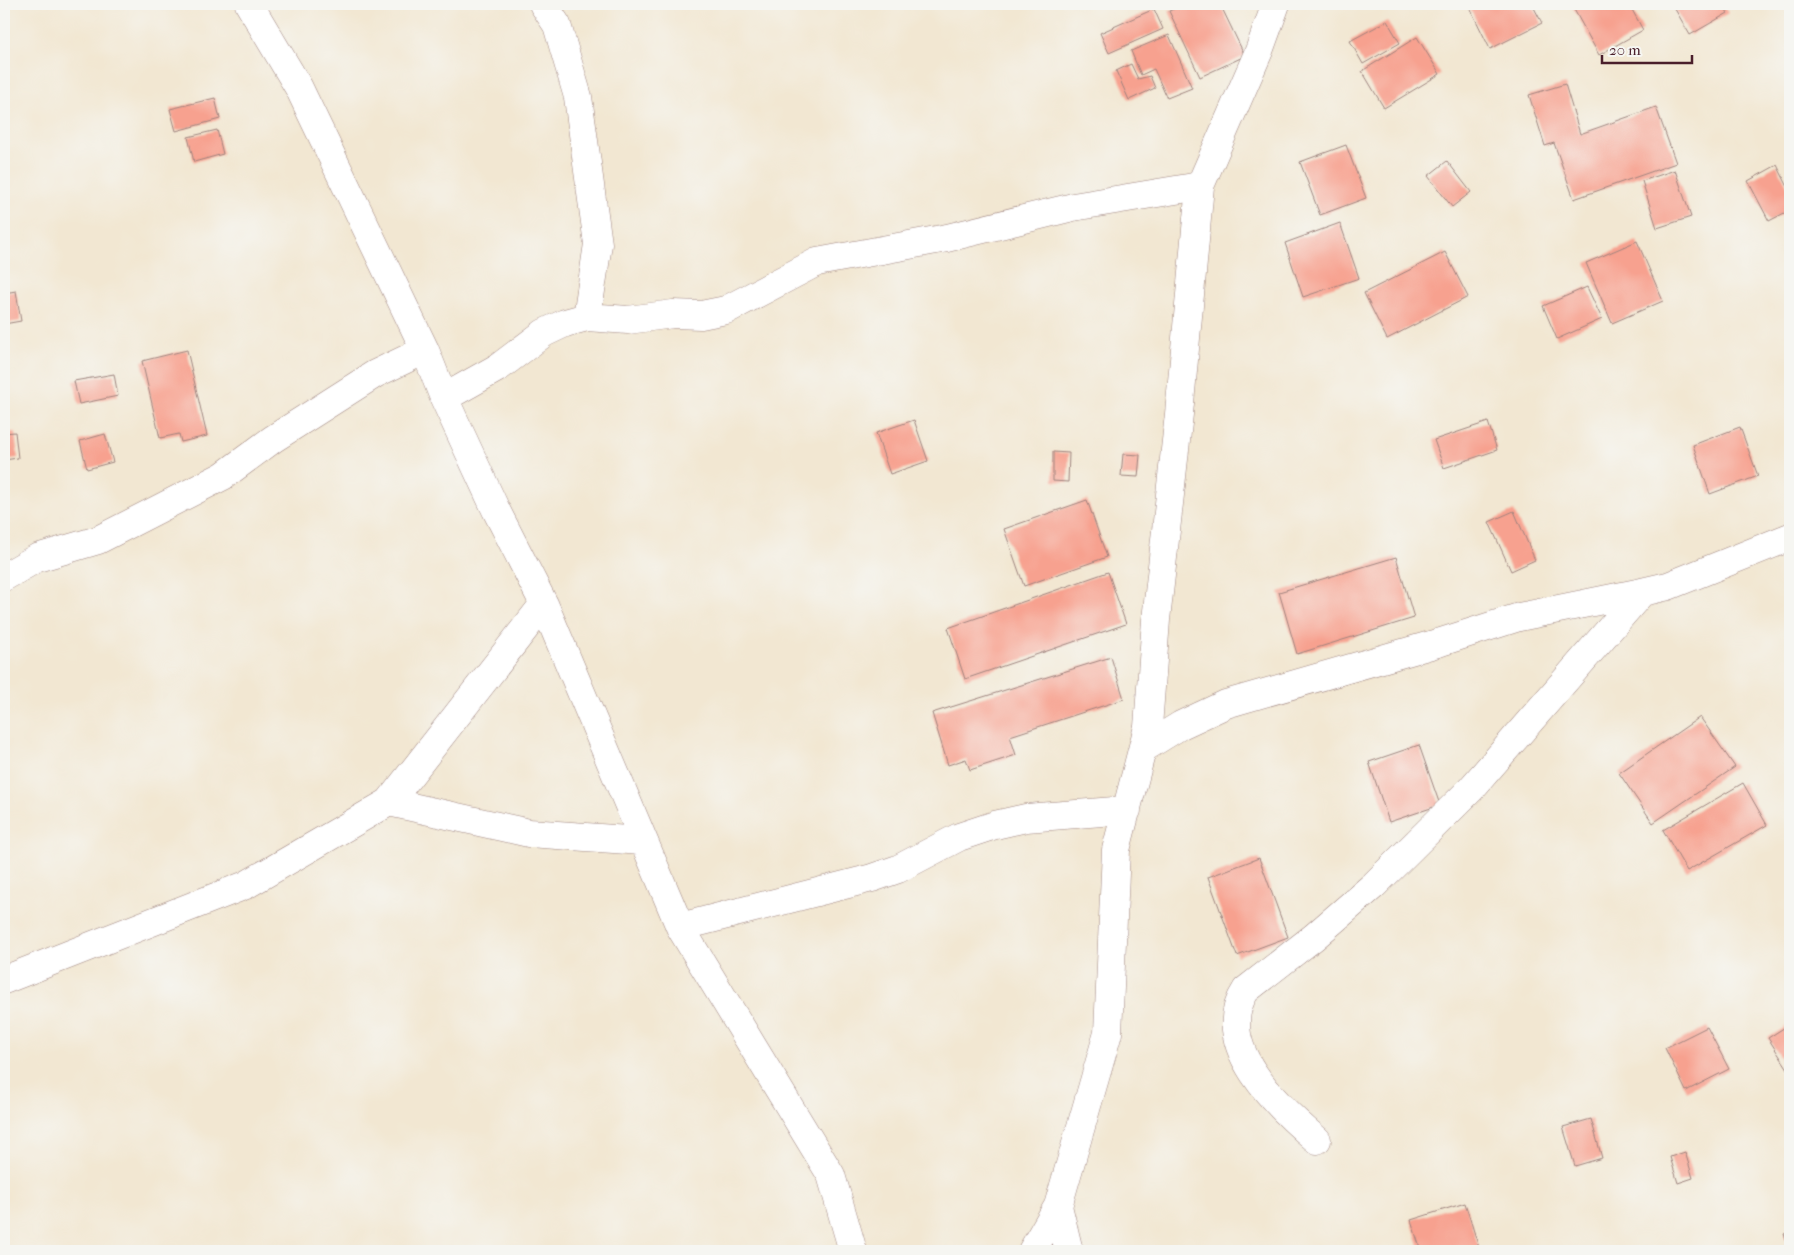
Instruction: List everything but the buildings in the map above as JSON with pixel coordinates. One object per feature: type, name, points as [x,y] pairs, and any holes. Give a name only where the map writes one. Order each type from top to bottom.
[{"type":"street","points":[[250,4],[299,88],[425,350],[444,398],[544,604],[642,841],[680,927],[831,1175],[853,1251]]},
{"type":"street","points":[[543,4],[558,25],[578,97],[598,244],[588,317]]},
{"type":"street","points":[[1032,1251],[1058,1206],[1108,1033],[1116,850],[1148,727],[1156,620],[1178,424],[1200,186],[1259,51],[1276,4]]},
{"type":"street","points":[[444,398],[499,367],[544,332],[565,323],[588,317],[628,320],[673,314],[701,315],[726,310],[742,304],[817,262],[947,238],[1073,207],[1200,186]]},
{"type":"street","points":[[4,577],[37,558],[98,540],[223,476],[274,439],[375,374],[425,350]]},
{"type":"street","points":[[1144,748],[1181,726],[1226,704],[1519,617],[1677,583],[1790,537]]},
{"type":"street","points":[[1317,1140],[1284,1111],[1238,1045],[1235,1015],[1238,1002],[1246,990],[1374,885],[1471,789],[1642,592]]},
{"type":"street","points":[[4,980],[246,885],[389,802],[544,604]]},
{"type":"street","points":[[389,802],[529,833],[642,841]]},
{"type":"street","points":[[680,927],[880,875],[929,854],[960,837],[995,824],[1026,818],[1127,810]]},
{"type":"street","points":[[1058,1206],[1069,1251]]}]
